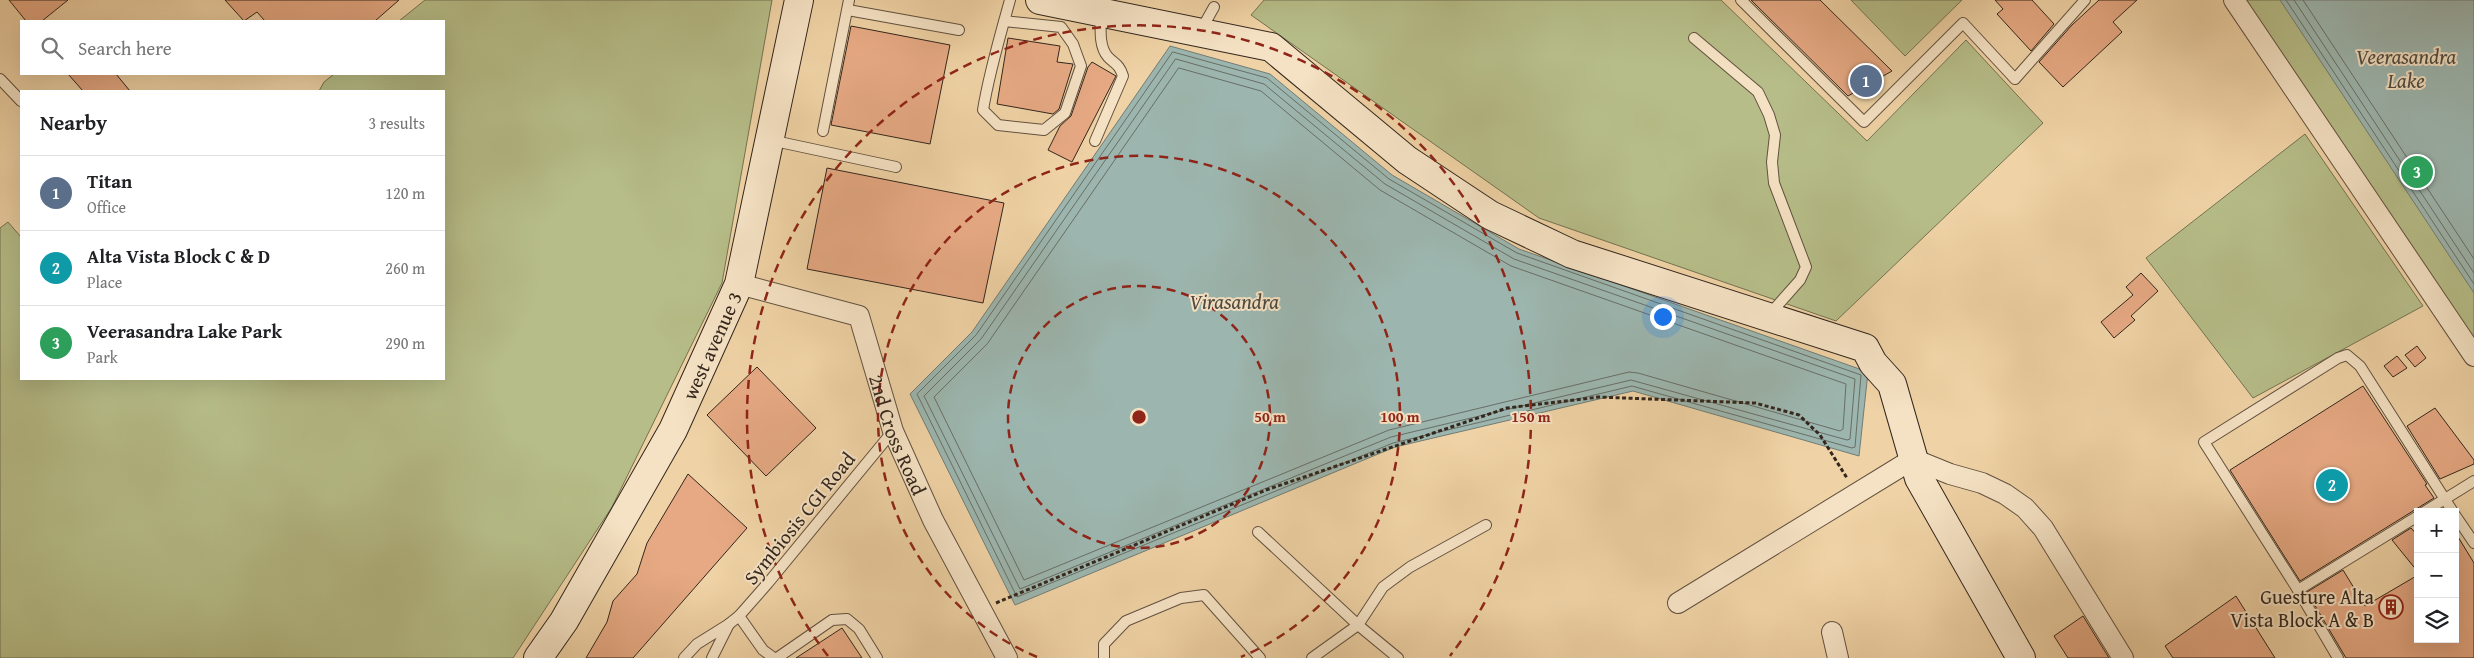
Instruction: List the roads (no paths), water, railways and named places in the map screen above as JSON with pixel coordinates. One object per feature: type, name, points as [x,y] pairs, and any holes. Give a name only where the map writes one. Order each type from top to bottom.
[{"type":"street","name":"west avenue 3","points":[[538,658],[564,621],[673,430],[739,284],[799,0]]},
{"type":"street","points":[[1040,0],[1095,8],[1271,47],[1406,160],[1490,215],[1572,254],[1865,348],[1873,363],[1892,384],[1919,478],[2021,658]]},
{"type":"street","points":[[2234,0],[2474,356]]},
{"type":"street","name":"2nd Cross Road","points":[[739,284],[859,316],[893,431],[933,520],[1007,658]]},
{"type":"street","points":[[1678,603],[1913,459]]},
{"type":"street","points":[[1913,459],[1950,474],[1982,483],[2005,494],[2025,508],[2042,528],[2123,658]]},
{"type":"street","points":[[1832,632],[1844,656]]},
{"type":"lane","points":[[1004,21],[1061,27],[1073,44],[1081,66],[1065,113],[1044,130],[998,125],[982,110],[987,83],[1004,21],[1010,0]]},
{"type":"lane","points":[[1741,0],[1864,122],[1963,22],[2015,79],[2085,0]]},
{"type":"lane","points":[[823,131],[848,5],[959,30]]},
{"type":"lane","points":[[1200,32],[1214,7]]},
{"type":"lane","points":[[1095,8],[1102,44],[1107,56],[1119,65],[1123,76],[1095,141]]},
{"type":"lane","points":[[1694,38],[1758,92],[1769,115],[1774,135],[1772,162],[1774,183],[1806,267],[1800,280],[1767,317]]},
{"type":"lane","points":[[0,79],[20,100]]},
{"type":"lane","points":[[769,140],[896,167]]},
{"type":"lane","points":[[2338,658],[2298,590],[2204,442],[2338,358],[2347,355],[2360,366],[2451,508]]},
{"type":"lane","name":"Symbiosis CGI Road","points":[[684,658],[697,644],[739,616],[893,431]]},
{"type":"lane","points":[[2430,508],[2474,481]]},
{"type":"lane","points":[[2298,590],[2414,518]]},
{"type":"lane","points":[[2459,520],[2474,543]]},
{"type":"lane","points":[[1312,658],[1358,625],[1383,588],[1390,582],[1410,567],[1486,525]]},
{"type":"lane","points":[[1258,532],[1358,625],[1398,658]]},
{"type":"lane","points":[[1104,658],[1104,644],[1126,621],[1181,598],[1204,596],[1260,658]]},
{"type":"lane","points":[[739,616],[762,650],[775,658],[832,620],[847,619],[858,629],[877,658]]},
{"type":"lane","name":"Symbiosis CGI Road","points":[[712,658],[729,624]]},
{"type":"water","name":"Veerasandra Lake","points":[[2280,0],[2474,0],[2474,293]]},
{"type":"water","name":"Virasandra","points":[[1170,46],[1270,74],[1392,175],[1519,249],[1868,372],[1859,456],[1633,391],[1395,447],[1015,605],[910,394],[972,332]]},
{"type":"place","name":"Titan","points":[[1866,81]]},
{"type":"place","name":"Veerasandra Lake Park","points":[[2417,172]]},
{"type":"place","name":"Alta Vista Block C & D","points":[[2332,485]]},
{"type":"place","name":"Guesture Alta Vista Block A & B","points":[[2391,607]]}]
